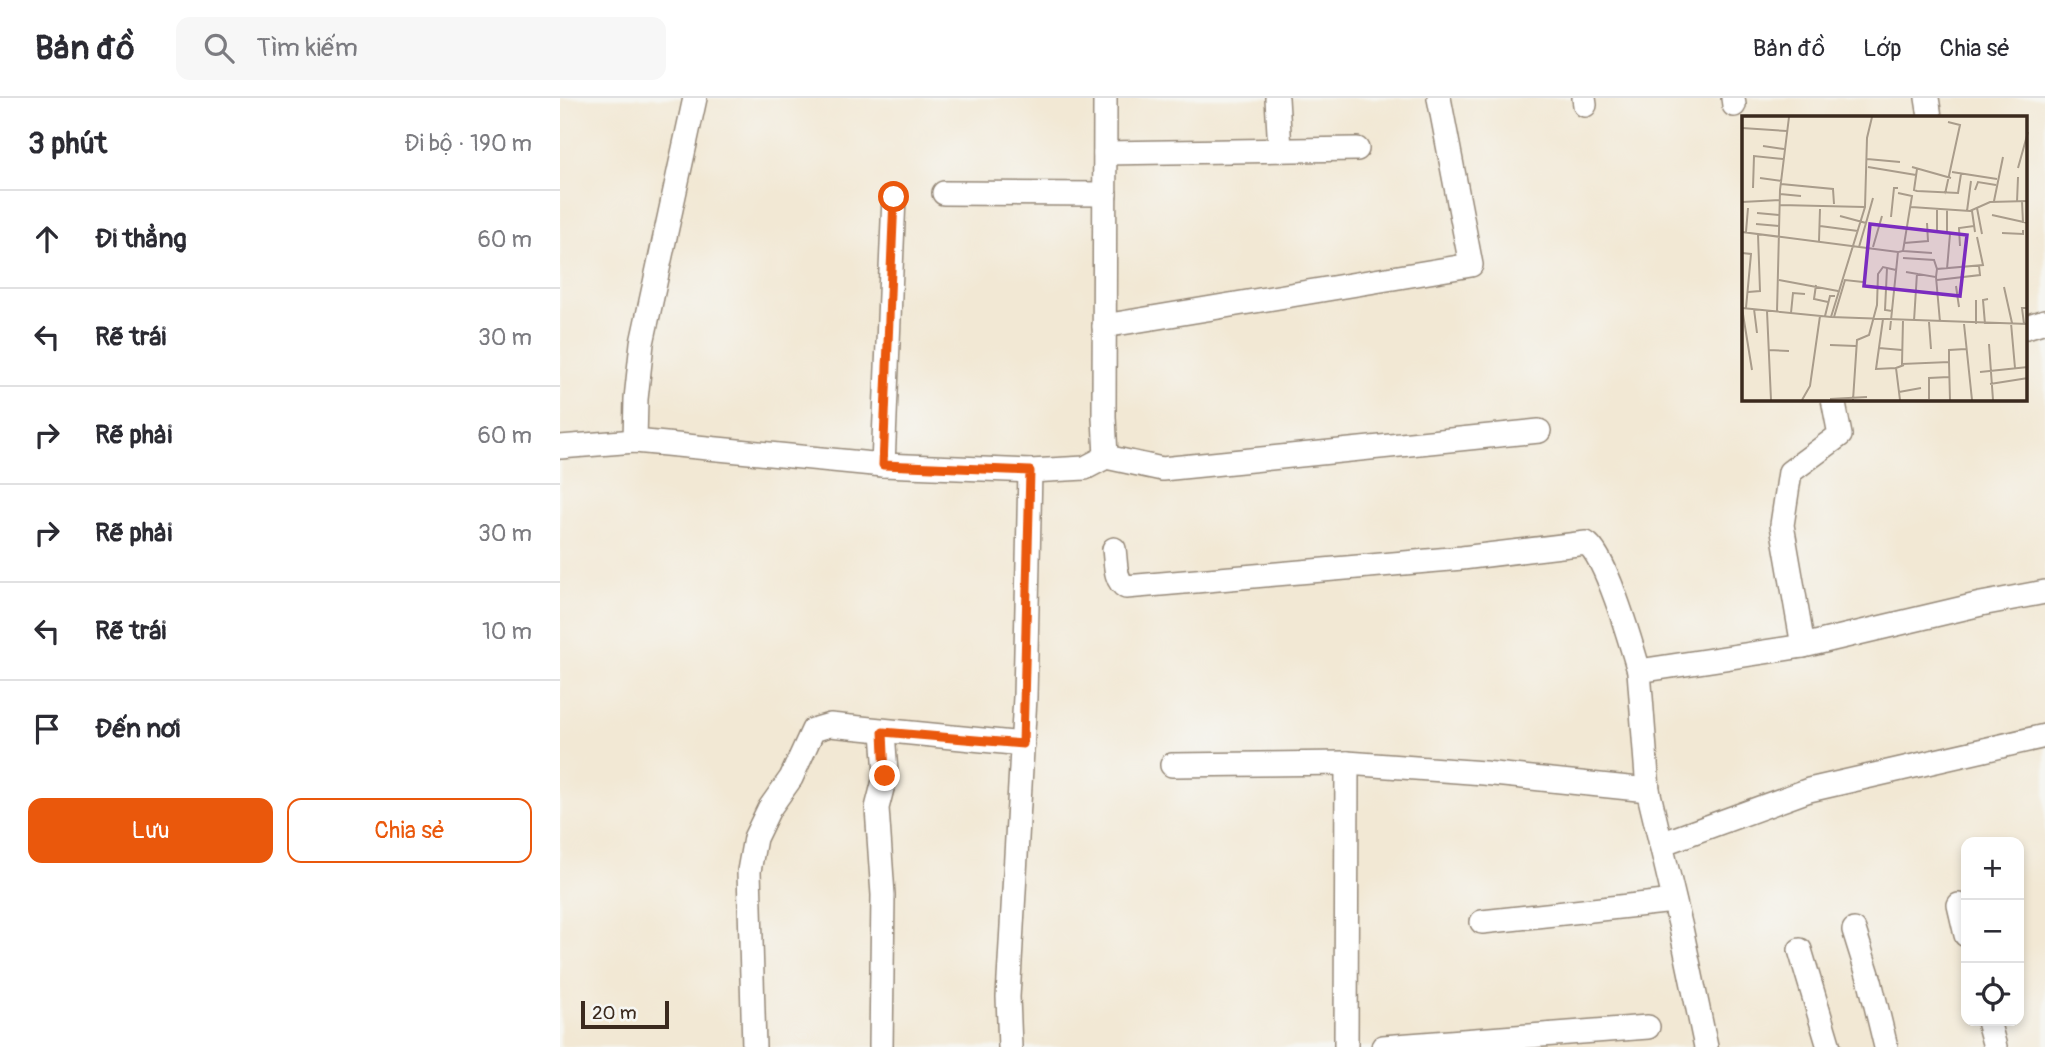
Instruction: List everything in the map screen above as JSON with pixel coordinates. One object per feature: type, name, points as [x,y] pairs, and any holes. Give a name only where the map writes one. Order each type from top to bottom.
[{"type":"street","points":[[635,441],[642,343],[695,98]]},
{"type":"street","points":[[1105,98],[1106,457]]},
{"type":"street","points":[[1277,98],[1280,150]]},
{"type":"street","points":[[1104,326],[1471,265],[1439,98]]},
{"type":"street","points":[[1927,98],[1930,116]]},
{"type":"street","points":[[1105,153],[1357,149]]},
{"type":"street","points":[[944,192],[1105,194]]},
{"type":"street","points":[[883,465],[894,197]]},
{"type":"street","points":[[2028,326],[2045,321]]},
{"type":"street","points":[[1803,646],[1782,525],[1790,472],[1840,435],[1833,401]]},
{"type":"street","points":[[560,447],[635,441],[883,465],[1030,471],[1085,468],[1106,457],[1162,469],[1538,431]]},
{"type":"street","points":[[1010,1047],[1008,997],[1023,744],[1030,471]]},
{"type":"street","points":[[1114,549],[1120,584],[1126,587],[1462,558],[1586,544],[1592,547],[1621,614],[1639,671],[1648,790],[1706,1047]]},
{"type":"street","points":[[1639,671],[1803,646],[1981,604],[2045,592]]},
{"type":"street","points":[[754,1047],[748,872],[760,825],[791,778],[813,730],[830,725],[1023,744]]},
{"type":"street","points":[[881,1047],[883,895],[877,808],[886,773],[883,732]]},
{"type":"street","points":[[1661,844],[1809,790],[2045,736]]},
{"type":"street","points":[[1172,765],[1347,763],[1484,773],[1648,790]]},
{"type":"street","points":[[1346,1047],[1347,763]]},
{"type":"street","points":[[1482,922],[1674,901]]},
{"type":"street","points":[[1959,905],[1961,913]]},
{"type":"street","points":[[1854,930],[1870,981],[1885,1047]]},
{"type":"street","points":[[1800,950],[1829,1047]]},
{"type":"street","points":[[1989,1026],[1995,1047]]},
{"type":"street","points":[[1382,1047],[1648,1027]]},
{"type":"route","points":[[885,776],[883,732],[1023,744],[1030,471],[883,465],[894,197]]}]
